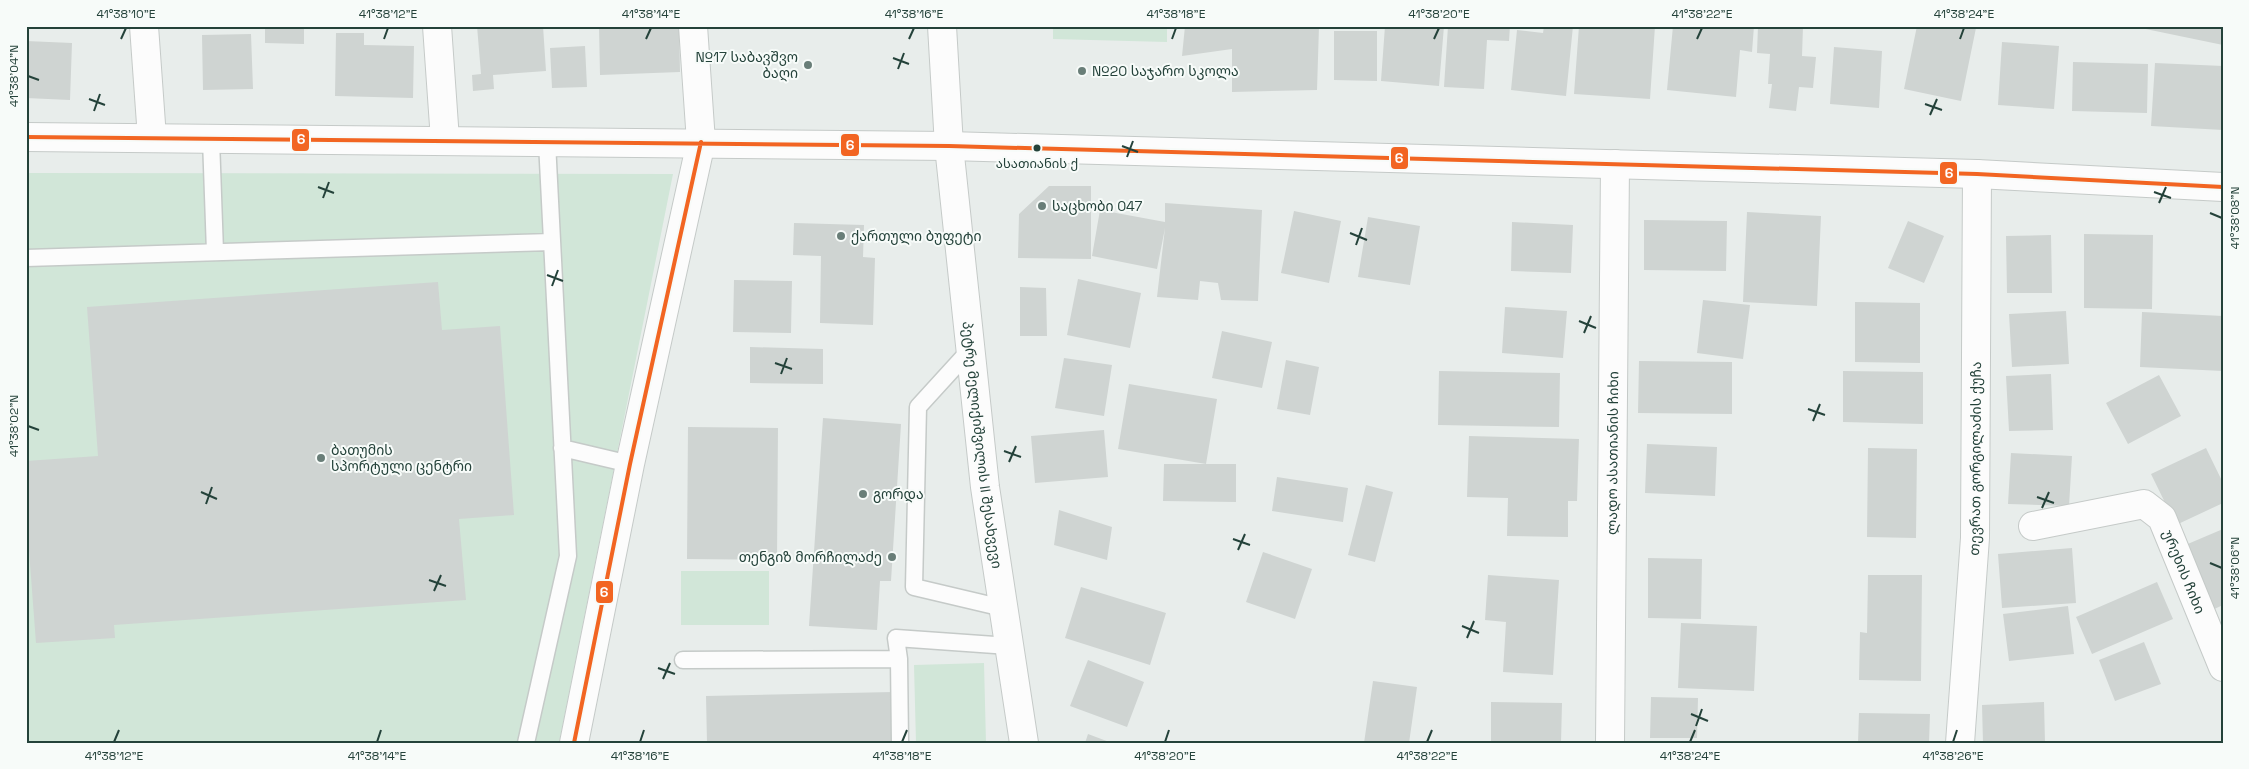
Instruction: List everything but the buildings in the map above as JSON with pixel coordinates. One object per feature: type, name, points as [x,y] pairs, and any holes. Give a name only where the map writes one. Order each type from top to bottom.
[{"type":"street","points":[[144,26],[152,138]]},
{"type":"street","points":[[437,26],[445,140]]},
{"type":"street","points":[[574,743],[630,464],[701,142],[693,26]]},
{"type":"street","name":"პეტრე მელიქიშვილის II შესახვევი","points":[[942,26],[949,146],[985,487],[1024,743]]},
{"type":"street","points":[[26,137],[701,142],[949,146],[1977,174],[2223,188]]},
{"type":"street","name":"ლადო ასათიანის ჩიხი","points":[[1610,743],[1615,164]]},
{"type":"street","name":"თევრათ გორგილაძის ქუჩა","points":[[1960,743],[1976,538],[1977,174]]},
{"type":"street","name":"ურეხის ჩიხი","points":[[2033,526],[2144,504],[2162,518],[2223,667]]},
{"type":"lane","points":[[211,139],[215,252]]},
{"type":"lane","points":[[526,743],[568,556],[547,142]]},
{"type":"lane","points":[[26,258],[552,242]]},
{"type":"lane","points":[[970,350],[918,407],[914,587],[1003,608]]},
{"type":"lane","points":[[562,448],[630,464]]},
{"type":"lane","points":[[900,743],[899,659],[896,638],[1009,646]]},
{"type":"lane","points":[[683,660],[899,659]]},
{"type":"green space","points":[[1053,26],[1167,26],[1167,42],[1053,39]]},
{"type":"green space","name":"ბათუმის სპორტული ცენტრი","points":[[26,173],[673,174],[559,743],[26,743]]},
{"type":"green space","points":[[681,571],[769,571],[769,625],[681,625]]},
{"type":"green space","points":[[984,663],[986,743],[916,743],[914,665]]},
{"type":"transit line","name":"6","points":[[26,137],[949,146],[1977,174],[2223,187]]},
{"type":"transit line","name":"6","points":[[574,743],[630,464],[701,142]]},
{"type":"place","name":"№17 საბავშვო ბაღი","points":[[808,65]]},
{"type":"place","name":"№20 საჯარო სკოლა","points":[[1082,71]]},
{"type":"place","name":"ასათიანის ქ","points":[[1037,148]]},
{"type":"place","name":"საცხობი 047","points":[[1042,206]]},
{"type":"place","name":"ქართული ბუფეტი","points":[[841,236]]},
{"type":"place","name":"ბათუმის სპორტული ცენტრი","points":[[321,458]]},
{"type":"place","name":"გორდა","points":[[863,494]]},
{"type":"place","name":"თენგიზ მორჩილაძე","points":[[892,557]]}]
